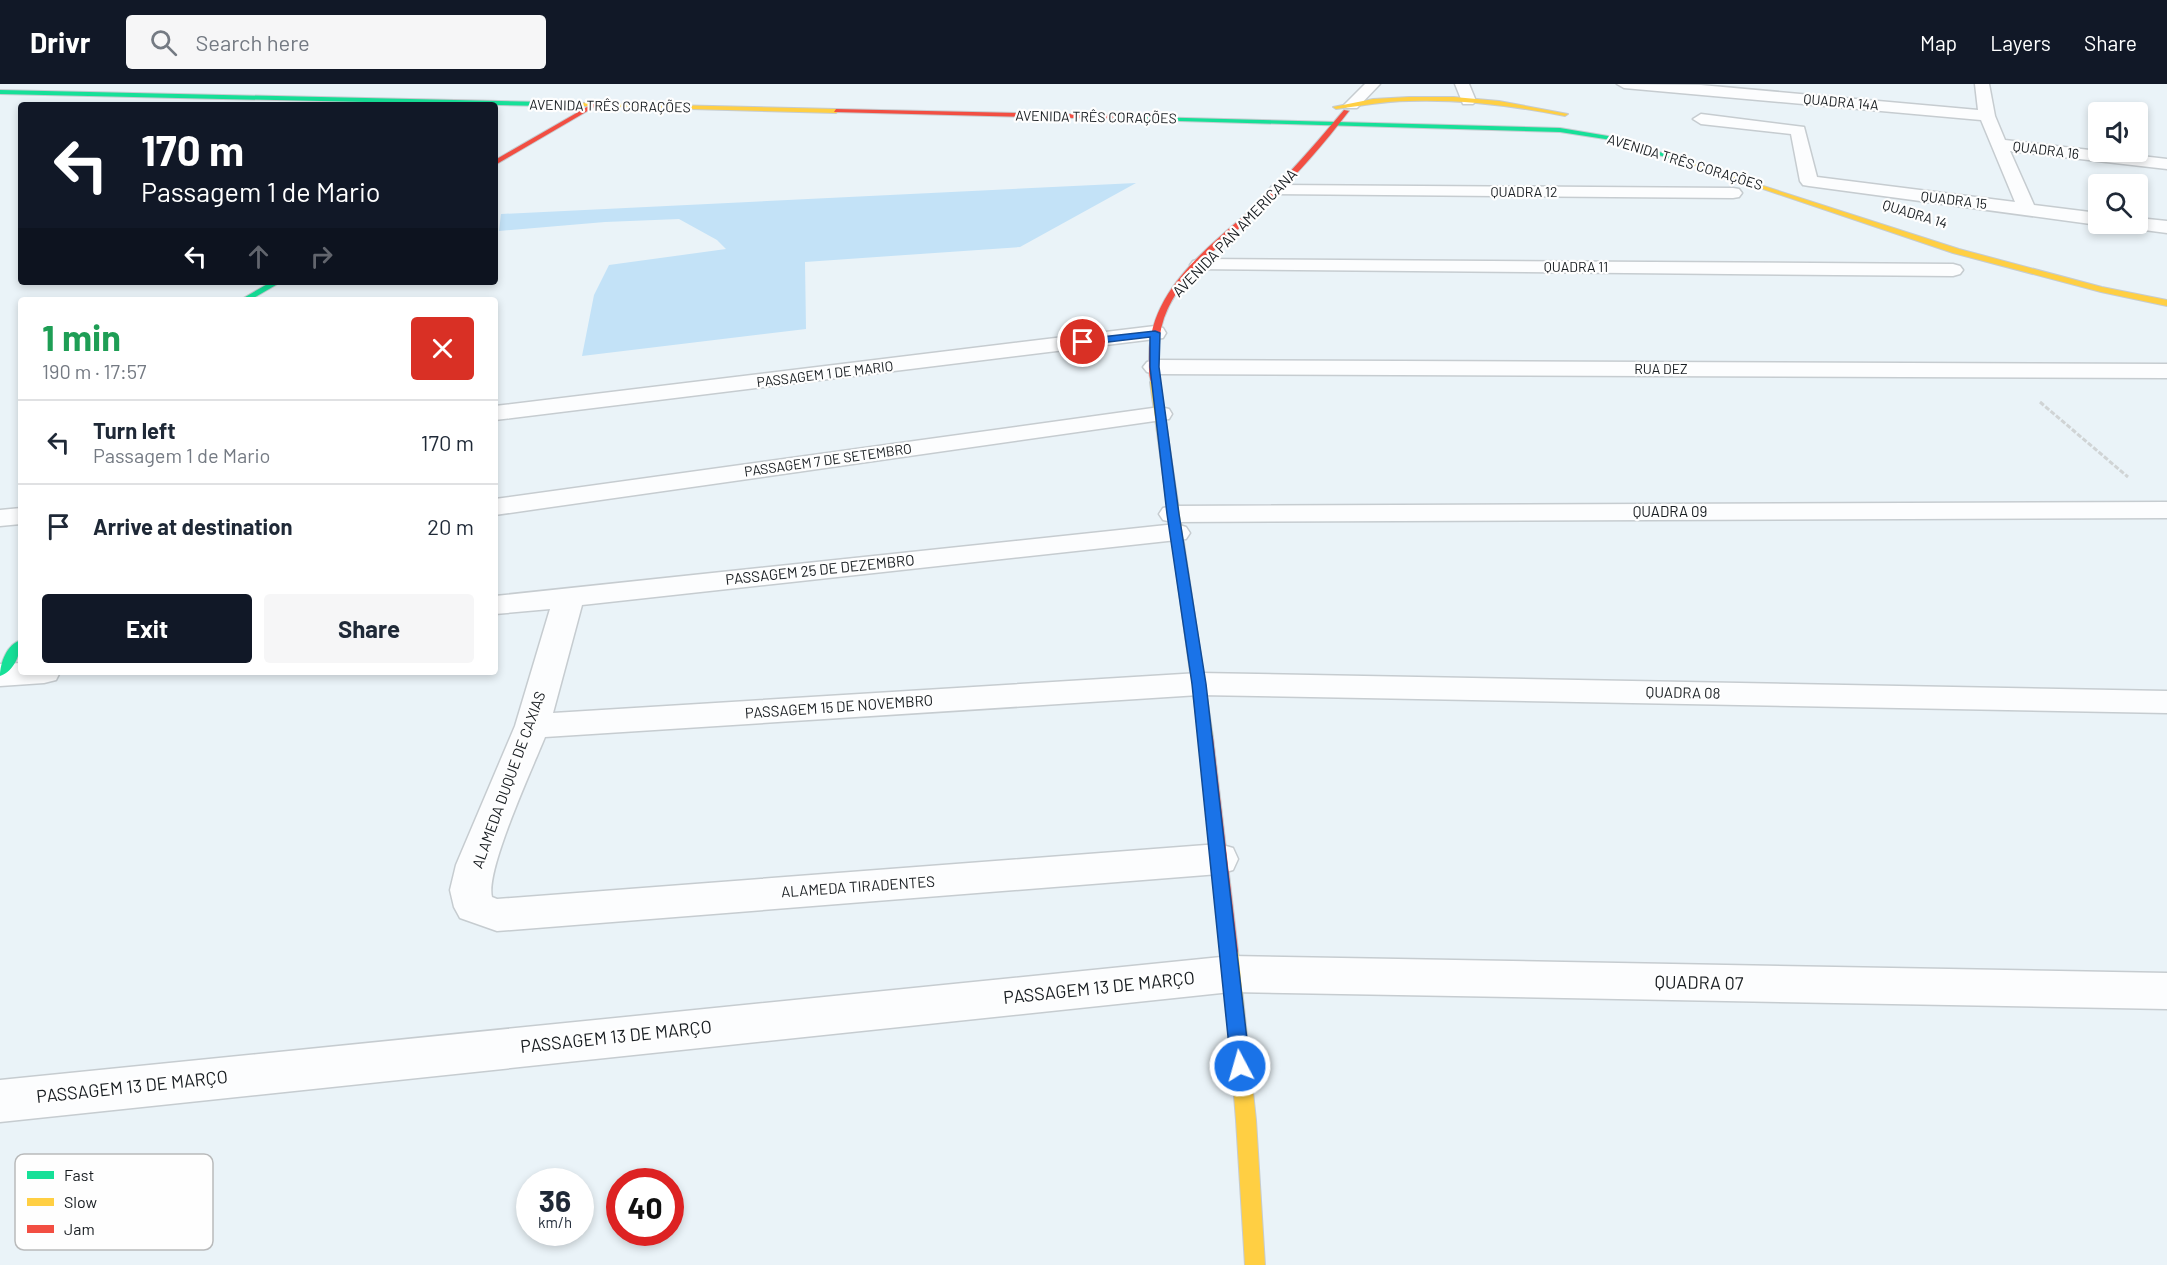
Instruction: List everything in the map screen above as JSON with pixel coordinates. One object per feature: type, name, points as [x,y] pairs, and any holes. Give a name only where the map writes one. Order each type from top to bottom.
[{"type":"street","name":"AVENIDA TRÊS CORAÇÕES","points":[[129,84],[615,93],[1260,110],[1320,108],[1377,101],[1468,101],[1518,105],[1577,117]]},
{"type":"street","name":"AVENIDA PAN AMERICANA","points":[[1255,1265],[1250,1158],[1232,974],[1199,684],[1174,524],[1160,414],[1155,367],[1155,333],[1163,309],[1179,286],[1278,190],[1373,84]]},
{"type":"street","points":[[1462,84],[1468,101]]},
{"type":"street","name":"QUADRA 14A","points":[[1624,84],[1698,86],[1987,116]]},
{"type":"street","points":[[1982,84],[1987,116],[2027,210]]},
{"type":"street","name":"AVENIDA TRÊS CORAÇÕES","points":[[0,92],[457,102]]},
{"type":"street","points":[[498,161],[615,93]]},
{"type":"street","points":[[1377,101],[1373,108],[1376,114],[1400,124]]},
{"type":"street","name":"AVENIDA TRÊS CORAÇÕES","points":[[498,103],[1400,124],[1580,133],[1643,147],[1956,250],[2052,277],[2167,303]]},
{"type":"street","points":[[1518,105],[1526,111],[1529,117],[1527,123],[1519,129]]},
{"type":"street","points":[[1701,119],[1798,130],[1804,179]]},
{"type":"street","name":"AVENIDA TRÊS CORAÇÕES","points":[[1598,122],[1649,135]]},
{"type":"street","name":"QUADRA 16","points":[[1997,144],[2167,164]]},
{"type":"street","name":"QUADRA 14","points":[[1804,179],[1888,206]]},
{"type":"street","name":"QUADRA 15","points":[[1804,179],[2088,218]]},
{"type":"street","name":"QUADRA 12","points":[[1278,190],[1733,193]]},
{"type":"street","points":[[2148,225],[2167,227]]},
{"type":"street","name":"QUADRA 11","points":[[1200,265],[1953,270]]},
{"type":"street","points":[[250,297],[272,285]]},
{"type":"street","name":"PASSAGEM 1 DE MARIO","points":[[498,413],[1155,333]]},
{"type":"street","name":"RUA DEZ","points":[[1155,367],[2167,371]]},
{"type":"street","name":"PASSAGEM 7 DE SETEMBRO","points":[[498,507],[1160,414]]},
{"type":"street","name":"QUADRA 09","points":[[1145,536],[1174,524],[2167,510]]},
{"type":"street","points":[[0,518],[18,516]]},
{"type":"street","name":"PASSAGEM 25 DE DEZEMBRO","points":[[498,605],[1145,536]]},
{"type":"street","name":"ALAMEDA DUQUE DE CAXIAS","points":[[497,915],[474,907],[470,890],[475,865],[532,726],[569,596]]},
{"type":"street","points":[[0,674],[18,648]]},
{"type":"street","points":[[0,674],[18,673]]},
{"type":"street","name":"QUADRA 08","points":[[1146,688],[1199,684],[2167,702]]},
{"type":"street","name":"PASSAGEM 15 DE NOVEMBRO","points":[[532,726],[1146,688]]},
{"type":"street","name":"ALAMEDA TIRADENTES","points":[[497,915],[1219,859]]},
{"type":"street","name":"QUADRA 07","points":[[1232,974],[2167,991]]},
{"type":"street","name":"PASSAGEM 13 DE MARÇO","points":[[0,1101],[1232,974]]},
{"type":"path","points":[[2002,371],[2130,479]]},
{"type":"shaded area","points":[[1136,183],[1020,247],[805,262],[806,329],[582,356],[594,295],[609,265],[726,249],[717,240],[679,219],[605,222],[499,231],[501,214]]},
{"type":"traffic: fast","points":[[0,92],[455,102]]},
{"type":"traffic: fast","points":[[498,103],[546,104]]},
{"type":"traffic: fast","points":[[1112,117],[1560,130],[1606,137],[1694,164]]},
{"type":"traffic: fast","points":[[250,297],[272,285]]},
{"type":"traffic: fast","points":[[0,672],[18,648]]},
{"type":"traffic: slow","points":[[1336,107],[1373,101],[1431,98],[1499,103],[1565,114]]},
{"type":"traffic: slow","points":[[546,104],[836,111]]},
{"type":"traffic: slow","points":[[1694,164],[1956,251],[2101,289],[2167,303]]},
{"type":"traffic: slow","points":[[1155,382],[1206,737]]},
{"type":"traffic: slow","points":[[1230,951],[1246,1120],[1255,1265]]},
{"type":"traffic: jam","points":[[498,161],[594,105]]},
{"type":"traffic: jam","points":[[836,111],[1112,117]]},
{"type":"traffic: jam","points":[[1155,382],[1155,336],[1159,318],[1172,294],[1208,252],[1285,181],[1346,111]]},
{"type":"traffic: jam","points":[[1206,737],[1230,951]]},
{"type":"route","points":[[1083,342],[1155,333],[1155,367],[1160,414],[1199,684],[1240,1066]]}]
